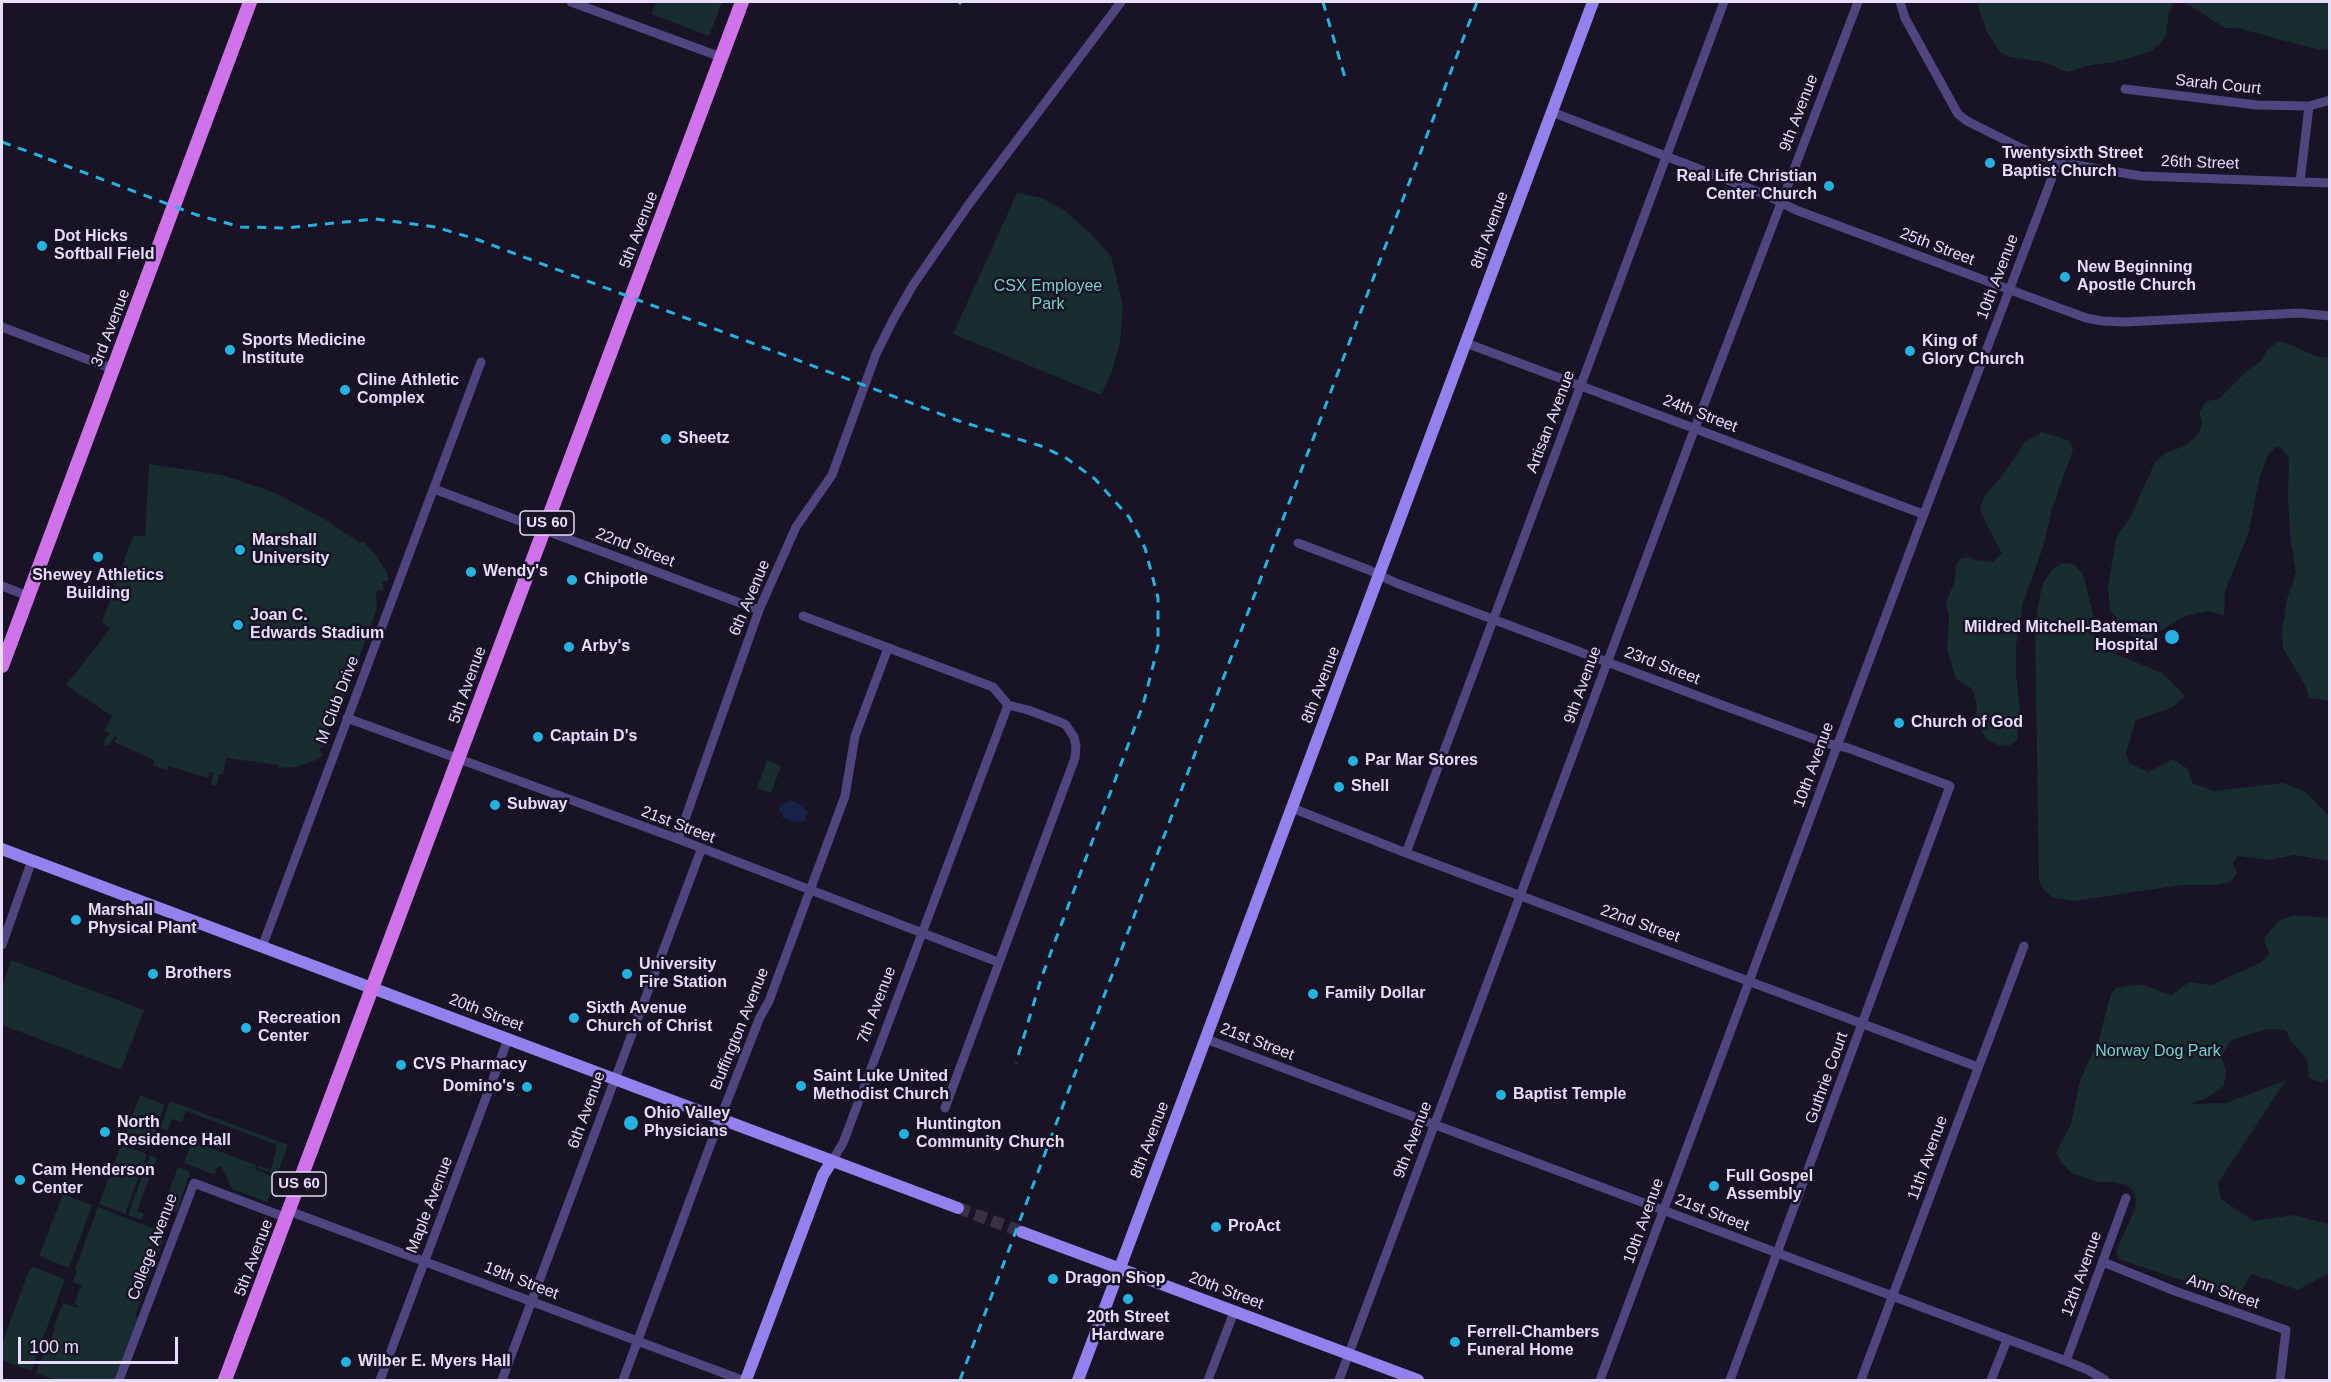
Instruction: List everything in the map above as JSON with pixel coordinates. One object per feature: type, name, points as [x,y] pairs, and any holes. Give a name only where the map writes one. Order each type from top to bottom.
[{"type":"main road","name":"3rd Avenue","points":[[2,666],[250,2]]},
{"type":"main road","name":"5th Avenue","points":[[225,1380],[742,2]]},
{"type":"main road","name":"8th Avenue","points":[[1078,1380],[1593,2]]},
{"type":"main road","name":"20th Street","points":[[2,849],[958,1208]]},
{"type":"main road","name":"7th Avenue","points":[[744,1380],[823,1175],[832,1161]]},
{"type":"main road","name":"20th Street","points":[[1022,1232],[1418,1380]]},
{"type":"street","points":[[571,2],[721,57]]},
{"type":"street","name":"6th Avenue","points":[[678,839],[759,610],[796,527],[832,475],[888,329],[925,267],[1000,160],[1121,2]]},
{"type":"street","name":"Artisan Avenue","points":[[1406,853],[1724,2]]},
{"type":"street","name":"9th Avenue","points":[[1339,1380],[1695,428],[1858,2]]},
{"type":"street","name":"26th Street","points":[[1900,2],[1905,18],[1953,111],[1967,122],[2023,149],[2058,162],[2141,176],[2330,183]]},
{"type":"street","name":"Sarah Court","points":[[2125,89],[2257,105],[2309,106],[2330,100]]},
{"type":"street","points":[[2300,182],[2309,106]]},
{"type":"street","name":"25th Street","points":[[1552,112],[2086,318],[2102,321],[2141,321],[2299,313],[2330,316]]},
{"type":"street","name":"10th Avenue","points":[[1600,1380],[1923,514],[2058,162]]},
{"type":"street","points":[[2,327],[113,369]]},
{"type":"street","name":"24th Street","points":[[1466,343],[1923,514]]},
{"type":"street","name":"M Club Drive","points":[[262,947],[481,362]]},
{"type":"street","name":"22nd Street","points":[[434,489],[759,610]]},
{"type":"street","name":"23rd Street","points":[[1298,543],[1380,574],[1396,583],[1824,743],[1837,745],[1950,786]]},
{"type":"street","points":[[2,586],[28,596]]},
{"type":"street","points":[[803,616],[993,687],[1008,705],[1060,722],[1071,730],[1074,737],[1075,758],[945,1108]]},
{"type":"street","name":"Buffington Avenue","points":[[623,1380],[720,1119],[760,1017],[769,1001],[845,796],[855,736],[888,648]]},
{"type":"street","name":"7th Avenue","points":[[832,1161],[843,1143],[1008,705]]},
{"type":"street","name":"21st Street","points":[[347,718],[678,839],[701,850],[998,962]]},
{"type":"street","name":"Guthrie Court","points":[[1731,1380],[1950,786]]},
{"type":"street","name":"22nd Street","points":[[1292,808],[1406,853],[1978,1067]]},
{"type":"street","name":"6th Avenue","points":[[502,1380],[701,850]]},
{"type":"street","points":[[2,945],[32,860]]},
{"type":"street","name":"11th Avenue","points":[[1861,1380],[2024,946]]},
{"type":"street","name":"Maple Avenue","points":[[380,1380],[508,1039]]},
{"type":"street","name":"21st Street","points":[[1206,1039],[2066,1361],[2105,1380]]},
{"type":"street","name":"College Avenue","points":[[119,1380],[194,1183],[288,1214]]},
{"type":"street","name":"12th Avenue","points":[[2066,1361],[2126,1198]]},
{"type":"street","name":"19th Street","points":[[288,1214],[425,1261],[744,1380]]},
{"type":"street","name":"Ann Street","points":[[2103,1262],[2175,1291],[2286,1330],[2280,1380]]},
{"type":"street","points":[[1208,1380],[1234,1312]]},
{"type":"street","points":[[1991,1380],[2007,1340]]},
{"type":"green space","points":[[656,2],[722,2],[709,36],[651,14]]},
{"type":"green space","points":[[1979,2],[2175,2],[2169,11],[2166,35],[2150,52],[2067,72],[2044,62],[2009,57],[1999,51],[1986,30],[1978,6]]},
{"type":"green space","points":[[2175,2],[2329,2],[2329,49],[2320,50],[2237,28],[2225,28],[2186,3]]},
{"type":"green space","name":"CSX Employee Park","points":[[1017,193],[1042,198],[1065,211],[1111,256],[1123,306],[1120,343],[1111,375],[1101,395],[953,334]]},
{"type":"green space","points":[[2278,341],[2315,356],[2329,358],[2329,701],[2309,698],[2305,685],[2283,648],[2282,630],[2287,599],[2296,572],[2290,535],[2289,459],[2282,448],[2276,447],[2268,455],[2260,476],[2248,534],[2225,591],[2224,615],[2207,611],[2186,616],[2143,643],[2130,635],[2110,610],[2108,586],[2116,538],[2130,518],[2155,462],[2167,452],[2185,446],[2199,433],[2202,423],[2199,412],[2207,401],[2219,399],[2248,370],[2262,360],[2267,350]]},
{"type":"green space","points":[[2042,432],[2070,441],[2073,450],[2023,603],[2016,646],[2020,711],[2017,740],[2010,745],[2000,746],[1986,739],[1976,720],[1977,704],[1972,689],[1956,679],[1947,649],[1949,617],[1946,602],[1955,581],[1956,565],[1961,558],[1970,557],[1993,562],[2002,553],[1984,520],[1980,507],[1986,494],[1999,480],[2025,442]]},
{"type":"green space","name":"Joan C. Edwards Stadium","points":[[149,464],[222,475],[273,492],[321,517],[360,543],[363,541],[386,571],[389,580],[382,582],[384,590],[376,591],[377,606],[373,620],[337,715],[321,738],[326,744],[319,749],[323,755],[314,761],[295,767],[278,768],[278,765],[226,758],[223,775],[219,774],[217,784],[213,786],[211,783],[213,773],[209,772],[208,778],[169,766],[167,770],[153,766],[154,760],[114,742],[117,737],[115,736],[109,745],[105,746],[104,742],[109,733],[104,730],[112,716],[66,685],[110,629],[102,622],[133,536],[145,536]]},
{"type":"green space","points":[[2062,563],[2073,564],[2083,574],[2093,614],[2093,633],[2099,647],[2162,673],[2185,696],[2173,707],[2136,720],[2126,753],[2129,763],[2148,772],[2173,759],[2188,769],[2192,783],[2214,791],[2283,783],[2306,792],[2329,816],[2329,861],[2294,855],[2271,860],[2238,856],[2233,863],[2237,873],[2230,882],[2216,885],[2182,885],[2074,901],[2053,898],[2044,890],[2039,881],[2035,628],[2043,583],[2052,570]]},
{"type":"green space","points":[[767,760],[781,766],[771,793],[757,788]]},
{"type":"green space","name":"Norway Dog Park","points":[[2293,915],[2329,918],[2329,1077],[2323,1083],[2309,1078],[2307,1059],[2291,1041],[2286,1030],[2267,1029],[2231,1040],[2221,1057],[2226,1070],[2224,1086],[2207,1098],[2189,1104],[2226,1103],[2286,1080],[2218,1183],[2221,1199],[2254,1221],[2293,1215],[2329,1224],[2329,1273],[2298,1290],[2251,1274],[2241,1291],[2223,1294],[2119,1259],[2116,1252],[2136,1206],[2135,1193],[2127,1185],[2096,1182],[2072,1173],[2061,1162],[2056,1152],[2071,1124],[2080,1080],[2098,1042],[2111,994],[2116,988],[2125,986],[2143,985],[2172,995],[2189,982],[2211,985],[2260,963],[2269,954],[2264,938],[2279,921]]},
{"type":"green space","points":[[11,960],[144,1010],[121,1070],[2,1025],[2,987]]},
{"type":"green space","points":[[140,1095],[165,1105],[149,1147],[124,1138]]},
{"type":"green space","points":[[170,1101],[288,1145],[277,1175],[258,1168],[259,1166],[271,1170],[277,1145],[186,1111],[182,1122],[172,1119],[167,1131],[160,1128]]},
{"type":"green space","points":[[192,1141],[256,1165],[255,1169],[276,1178],[267,1202],[232,1189],[221,1166],[215,1169],[216,1172],[213,1174],[184,1163]]},
{"type":"green space","points":[[121,1145],[147,1154],[125,1214],[99,1204]]},
{"type":"green space","points":[[150,1155],[157,1158],[137,1211],[144,1214],[141,1220],[128,1215]]},
{"type":"green space","points":[[178,1167],[190,1172],[177,1213],[163,1208]]},
{"type":"green space","points":[[63,1194],[92,1205],[69,1268],[39,1256]]},
{"type":"green space","points":[[98,1207],[165,1233],[165,1236],[114,1380],[55,1380],[36,1373],[49,1340],[51,1340],[63,1303],[77,1308],[78,1305],[74,1304],[83,1286],[73,1282],[77,1271],[75,1270]]},
{"type":"green space","points":[[33,1267],[65,1279],[31,1371],[2,1360],[2,1344],[29,1270]]},
{"type":"water","points":[[789,800],[804,806],[803,808],[808,812],[805,821],[795,822],[782,817],[783,814],[779,810],[782,803]]},
{"type":"tunnel","points":[[958,1208],[1022,1232]]},
{"type":"railway","points":[[1323,2],[1346,81]]},
{"type":"railway","points":[[960,1380],[1477,2]]},
{"type":"railway","points":[[2,142],[54,161]]},
{"type":"railway","points":[[48,159],[197,215],[241,227],[285,228],[375,219],[435,227],[476,239],[959,421],[1041,446],[1066,458],[1095,479],[1129,517],[1145,548],[1158,598],[1158,646],[1143,705],[1041,979],[1016,1063]]},
{"type":"place","name":"Twentysixth Street Baptist Church","points":[[1990,163]]},
{"type":"place","name":"Real Life Christian Center Church","points":[[1829,186]]},
{"type":"place","name":"Dot Hicks Softball Field","points":[[42,246]]},
{"type":"place","name":"New Beginning Apostle Church","points":[[2065,277]]},
{"type":"place","name":"Sports Medicine Institute","points":[[230,350]]},
{"type":"place","name":"King of Glory Church","points":[[1910,351]]},
{"type":"place","name":"Cline Athletic Complex","points":[[345,390]]},
{"type":"place","name":"Sheetz","points":[[666,439]]},
{"type":"place","name":"Marshall University","points":[[240,550]]},
{"type":"place","name":"Shewey Athletics Building","points":[[98,557]]},
{"type":"place","name":"Wendy's","points":[[471,572]]},
{"type":"place","name":"Chipotle","points":[[572,580]]},
{"type":"place","name":"Joan C. Edwards Stadium","points":[[238,625]]},
{"type":"place","name":"Mildred Mitchell-Bateman Hospital","points":[[2172,637]]},
{"type":"place","name":"Arby's","points":[[569,647]]},
{"type":"place","name":"Church of God","points":[[1899,723]]},
{"type":"place","name":"Captain D's","points":[[538,737]]},
{"type":"place","name":"Par Mar Stores","points":[[1353,761]]},
{"type":"place","name":"Shell","points":[[1339,787]]},
{"type":"place","name":"Subway","points":[[495,805]]},
{"type":"place","name":"Marshall Physical Plant","points":[[76,920]]},
{"type":"place","name":"Brothers","points":[[153,974]]},
{"type":"place","name":"University Fire Station","points":[[627,974]]},
{"type":"place","name":"Family Dollar","points":[[1313,994]]},
{"type":"place","name":"Sixth Avenue Church of Christ","points":[[574,1018]]},
{"type":"place","name":"Recreation Center","points":[[246,1028]]},
{"type":"place","name":"CVS Pharmacy","points":[[401,1065]]},
{"type":"place","name":"Saint Luke United Methodist Church","points":[[801,1086]]},
{"type":"place","name":"Domino's","points":[[527,1087]]},
{"type":"place","name":"Baptist Temple","points":[[1501,1095]]},
{"type":"place","name":"Ohio Valley Physicians","points":[[631,1123]]},
{"type":"place","name":"North Residence Hall","points":[[105,1132]]},
{"type":"place","name":"Huntington Community Church","points":[[904,1134]]},
{"type":"place","name":"Cam Henderson Center","points":[[20,1180]]},
{"type":"place","name":"Full Gospel Assembly","points":[[1714,1186]]},
{"type":"place","name":"ProAct","points":[[1216,1227]]},
{"type":"place","name":"Dragon Shop","points":[[1053,1279]]},
{"type":"place","name":"20th Street Hardware","points":[[1128,1299]]},
{"type":"place","name":"Ferrell-Chambers Funeral Home","points":[[1455,1342]]},
{"type":"place","name":"Wilber E. Myers Hall","points":[[346,1362]]}]
